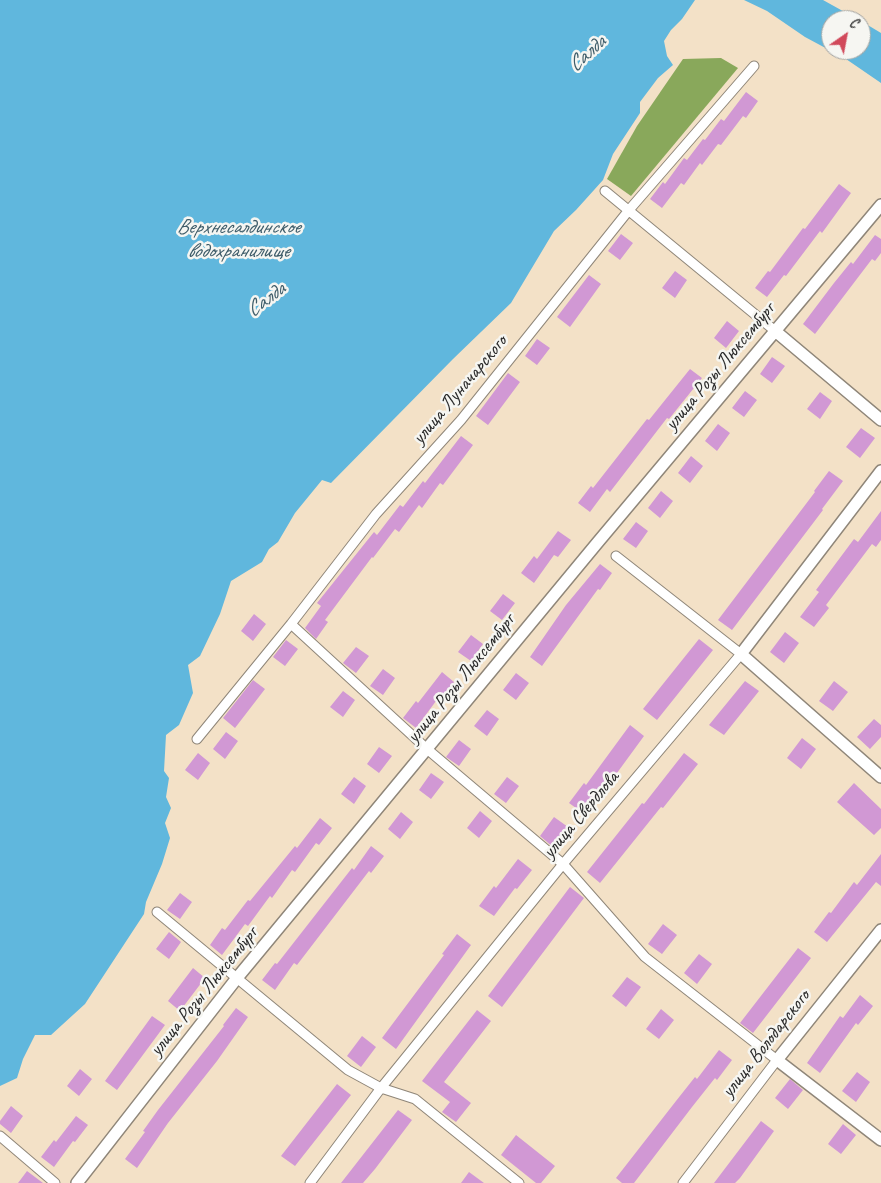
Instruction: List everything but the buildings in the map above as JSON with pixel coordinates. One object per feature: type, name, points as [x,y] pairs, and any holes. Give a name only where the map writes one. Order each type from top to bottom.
[{"type":"street","name":"улица Луначарского","points":[[197,739],[291,624],[376,514],[461,420],[629,210],[754,66]]},
{"type":"street","points":[[605,191],[881,420]]},
{"type":"street","name":"улица Розы Люксембург","points":[[77,1183],[237,978],[774,330],[881,205]]},
{"type":"street","name":"улица Свердлова","points":[[310,1183],[381,1088],[563,864],[741,654],[881,471]]},
{"type":"street","points":[[616,556],[741,654],[881,777]]},
{"type":"street","points":[[291,624],[427,749],[563,864],[645,957],[881,1140]]},
{"type":"street","points":[[157,912],[348,1070],[381,1088],[415,1099],[519,1183]]},
{"type":"street","name":"улица Володарского","points":[[683,1183],[777,1060],[881,930]]},
{"type":"street","points":[[0,1136],[55,1183]]},
{"type":"green space","points":[[721,58],[738,68],[631,196],[607,179],[637,126],[683,59]]},
{"type":"water","name":"Верхнесалдинское водохранилище","points":[[0,0],[695,0],[664,41],[667,56],[673,65],[658,78],[640,102],[640,113],[613,154],[603,180],[554,231],[511,303],[331,483],[322,480],[295,513],[278,542],[269,549],[262,562],[231,581],[220,614],[200,656],[188,665],[193,693],[179,725],[166,735],[164,771],[169,778],[166,797],[171,808],[165,823],[170,838],[162,864],[146,902],[144,914],[85,1004],[51,1035],[35,1035],[23,1059],[17,1078],[0,1086]]},
{"type":"water","points":[[744,0],[823,0],[841,10],[821,10],[821,46],[767,11]]},
{"type":"water","points":[[871,27],[881,33],[881,83],[847,60],[871,60]]},
{"type":"water label","name":"Салда","points":[[587,54]]},
{"type":"water label","name":"Салда","points":[[266,300]]}]
